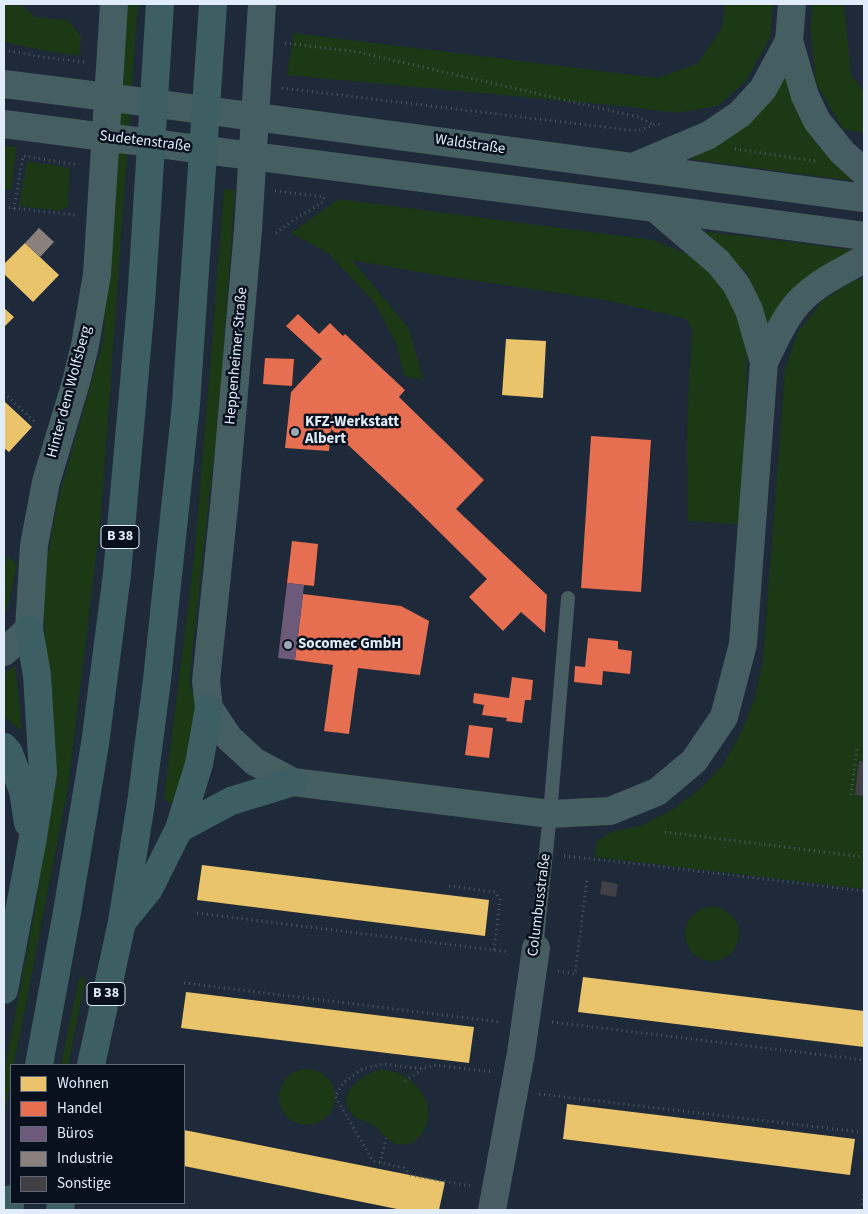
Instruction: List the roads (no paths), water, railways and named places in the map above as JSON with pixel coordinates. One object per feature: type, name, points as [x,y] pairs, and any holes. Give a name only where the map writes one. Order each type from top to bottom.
[{"type":"highway","name":"B 38","points":[[39,1064],[95,744],[117,574],[141,303],[160,4]]},
{"type":"highway","name":"B 38","points":[[91,1064],[122,922],[141,803],[157,680],[186,404],[213,4]]},
{"type":"highway","points":[[4,990],[32,843],[43,773],[37,675],[29,629]]},
{"type":"highway","points":[[122,922],[149,889],[179,829],[199,764],[209,708]]},
{"type":"highway","points":[[4,747],[9,753],[23,791],[32,843]]},
{"type":"highway","points":[[179,829],[231,801],[293,782]]},
{"type":"main road","name":"Hinter dem Wolfsberg","points":[[29,629],[34,545],[37,527],[46,482],[85,345],[97,274],[114,4]]},
{"type":"main road","name":"Heppenheimer Straße","points":[[209,708],[206,681],[225,496],[248,230],[262,4]]},
{"type":"main road","points":[[792,4],[789,41],[805,96],[817,121],[842,152],[864,172]]},
{"type":"main road","points":[[632,167],[709,135],[740,114],[763,89],[789,41]]},
{"type":"main road","name":"Waldstraße","points":[[4,84],[76,92],[864,198]]},
{"type":"main road","name":"Sudetenstraße","points":[[4,124],[655,208]]},
{"type":"main road","points":[[209,708],[229,738],[254,762],[293,782],[550,814],[610,811],[657,792],[694,761],[724,717],[743,644],[764,362],[750,310],[736,284],[718,262],[655,208]]},
{"type":"main road","points":[[655,208],[864,236]]},
{"type":"main road","points":[[764,362],[787,319],[801,300],[818,284],[864,259]]},
{"type":"main road","points":[[4,652],[29,629]]},
{"type":"street","name":"Columbusstraße","points":[[494,1201],[516,1083],[535,957]]},
{"type":"lane","name":"Columbusstraße","points":[[535,957],[550,814],[568,598]]},
{"type":"place","name":"KFZ-Werkstatt Albert","points":[[295,432]]},
{"type":"place","name":"Socomec GmbH","points":[[288,645]]}]
